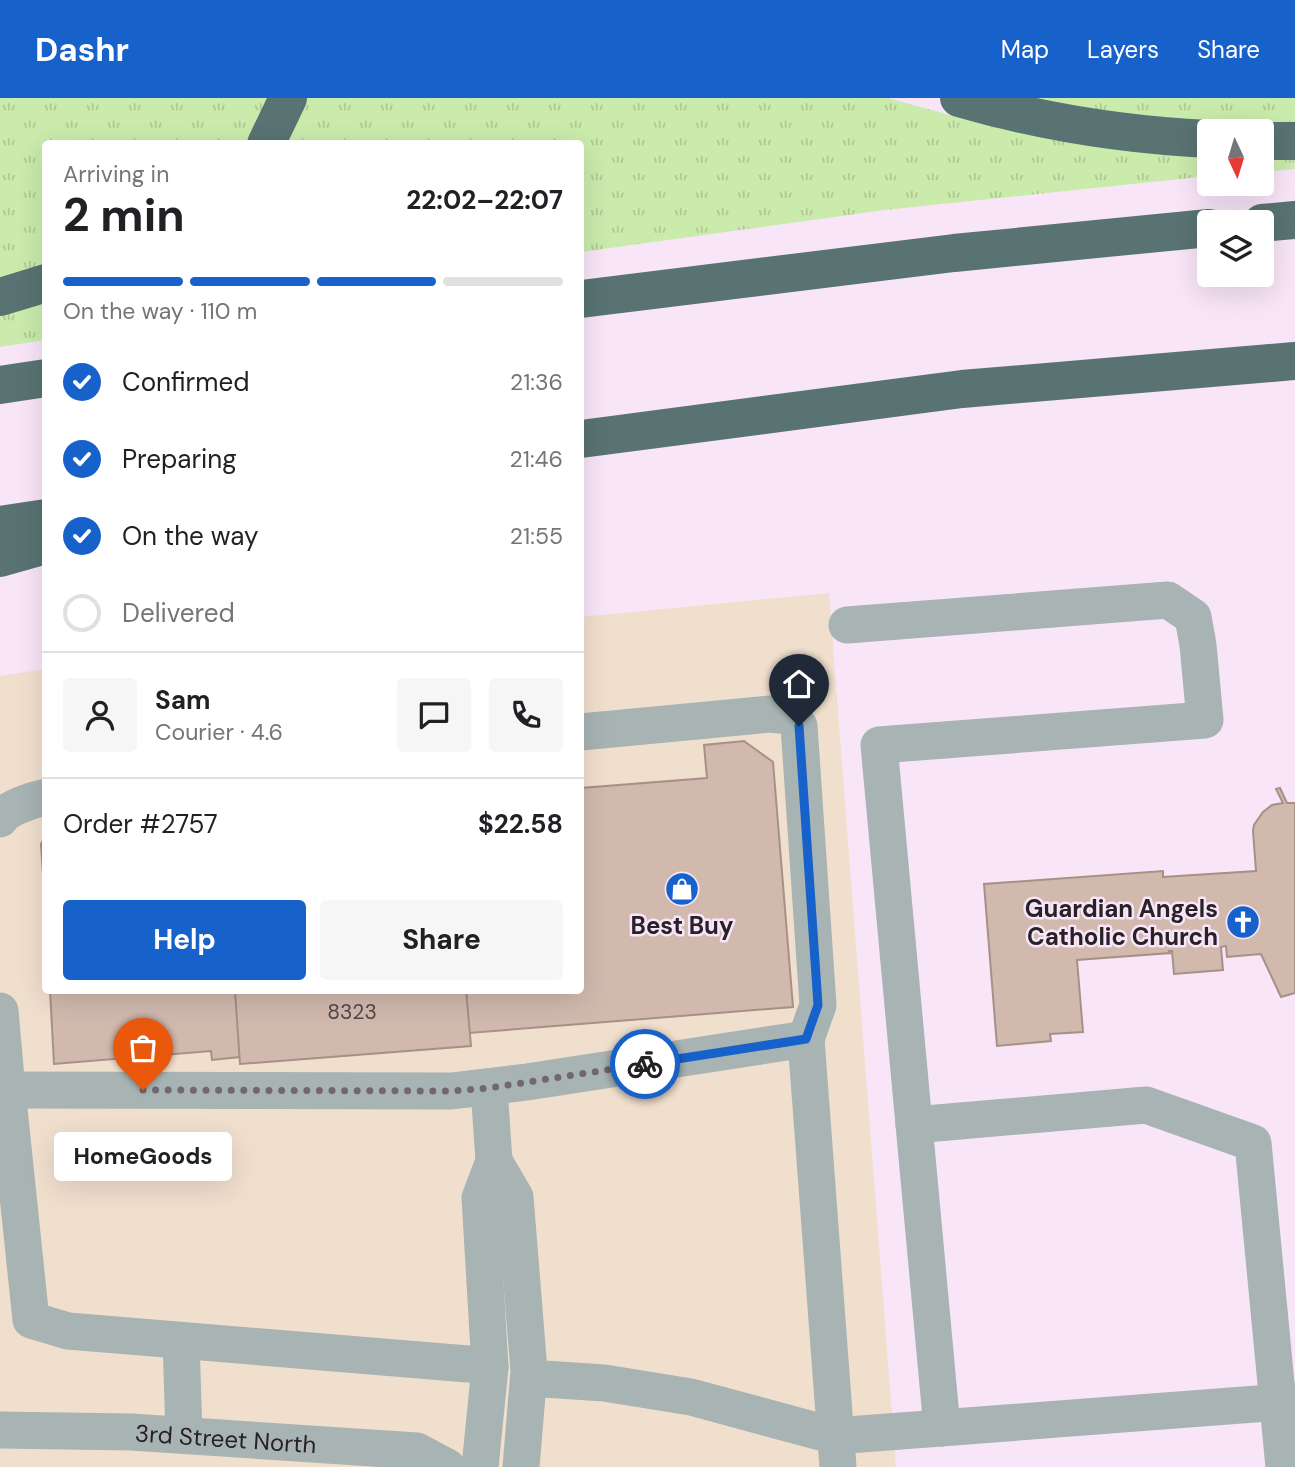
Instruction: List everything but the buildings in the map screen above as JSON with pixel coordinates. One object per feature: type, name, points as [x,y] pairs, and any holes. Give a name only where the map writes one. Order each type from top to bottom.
[{"type":"highway","points":[[269,140],[288,98]]},
{"type":"highway","points":[[959,98],[1011,112],[1078,125],[1197,138]]},
{"type":"highway","points":[[1274,141],[1295,141]]},
{"type":"highway","points":[[1274,222],[1295,220]]},
{"type":"highway","points":[[584,299],[954,253],[1197,229]]},
{"type":"highway","points":[[0,298],[42,284]]},
{"type":"highway","points":[[584,439],[962,389],[1295,361]]},
{"type":"highway","points":[[0,385],[42,380]]},
{"type":"highway","points":[[0,525],[42,518]]},
{"type":"highway","points":[[0,558],[42,546]]},
{"type":"street","points":[[847,625],[1168,600],[1193,617],[1198,645],[1205,720],[878,746],[942,1428]]},
{"type":"street","points":[[584,732],[770,714],[791,716],[799,726],[818,1005],[806,1039],[837,1451]]},
{"type":"street","points":[[1,816],[33,799],[42,798]]},
{"type":"street","points":[[0,1011],[6,1114],[31,1320],[68,1331],[490,1367]]},
{"type":"street","points":[[6,1114],[489,1088],[806,1039]]},
{"type":"street","points":[[480,1467],[490,1367],[480,1198],[494,1161],[489,1088]]},
{"type":"street","points":[[914,1125],[1146,1105],[1253,1143],[1286,1401],[1284,1467]]},
{"type":"street","points":[[494,1161],[516,1197],[529,1378],[521,1467]]},
{"type":"street","points":[[181,1341],[184,1435]]},
{"type":"street","points":[[529,1378],[604,1382],[691,1397],[837,1451],[942,1428],[1286,1401]]},
{"type":"street","name":"3rd Street North","points":[[0,1430],[131,1432],[417,1451],[447,1467]]},
{"type":"shaded area","points":[[829,593],[896,1467],[0,1467],[0,676],[42,669],[42,994],[584,994],[584,617]]},
{"type":"green space","points":[[0,98],[269,98],[247,140],[42,140],[42,266],[0,279]]},
{"type":"green space","points":[[304,98],[888,98],[983,124],[1197,154],[1197,177],[885,210],[584,252],[584,140],[286,140]]},
{"type":"green space","points":[[1034,98],[1295,98],[1295,124],[1274,124],[1274,119],[1197,119],[1197,123],[1192,123],[1117,116]]},
{"type":"green space","points":[[1274,157],[1294,157],[1295,169],[1274,171]]},
{"type":"green space","points":[[42,301],[42,340],[0,347],[0,315]]},
{"type":"way so far","points":[[143,1090],[451,1091],[489,1088],[645,1064]]},
{"type":"place","name":"Best Buy","points":[[682,889]]},
{"type":"place","name":"Guardian Angels Catholic Church","points":[[1243,922]]},
{"type":"place","name":"HomeGoods","points":[[143,1090]]},
{"type":"route","points":[[645,1064],[806,1039],[818,1005],[799,726]]}]
